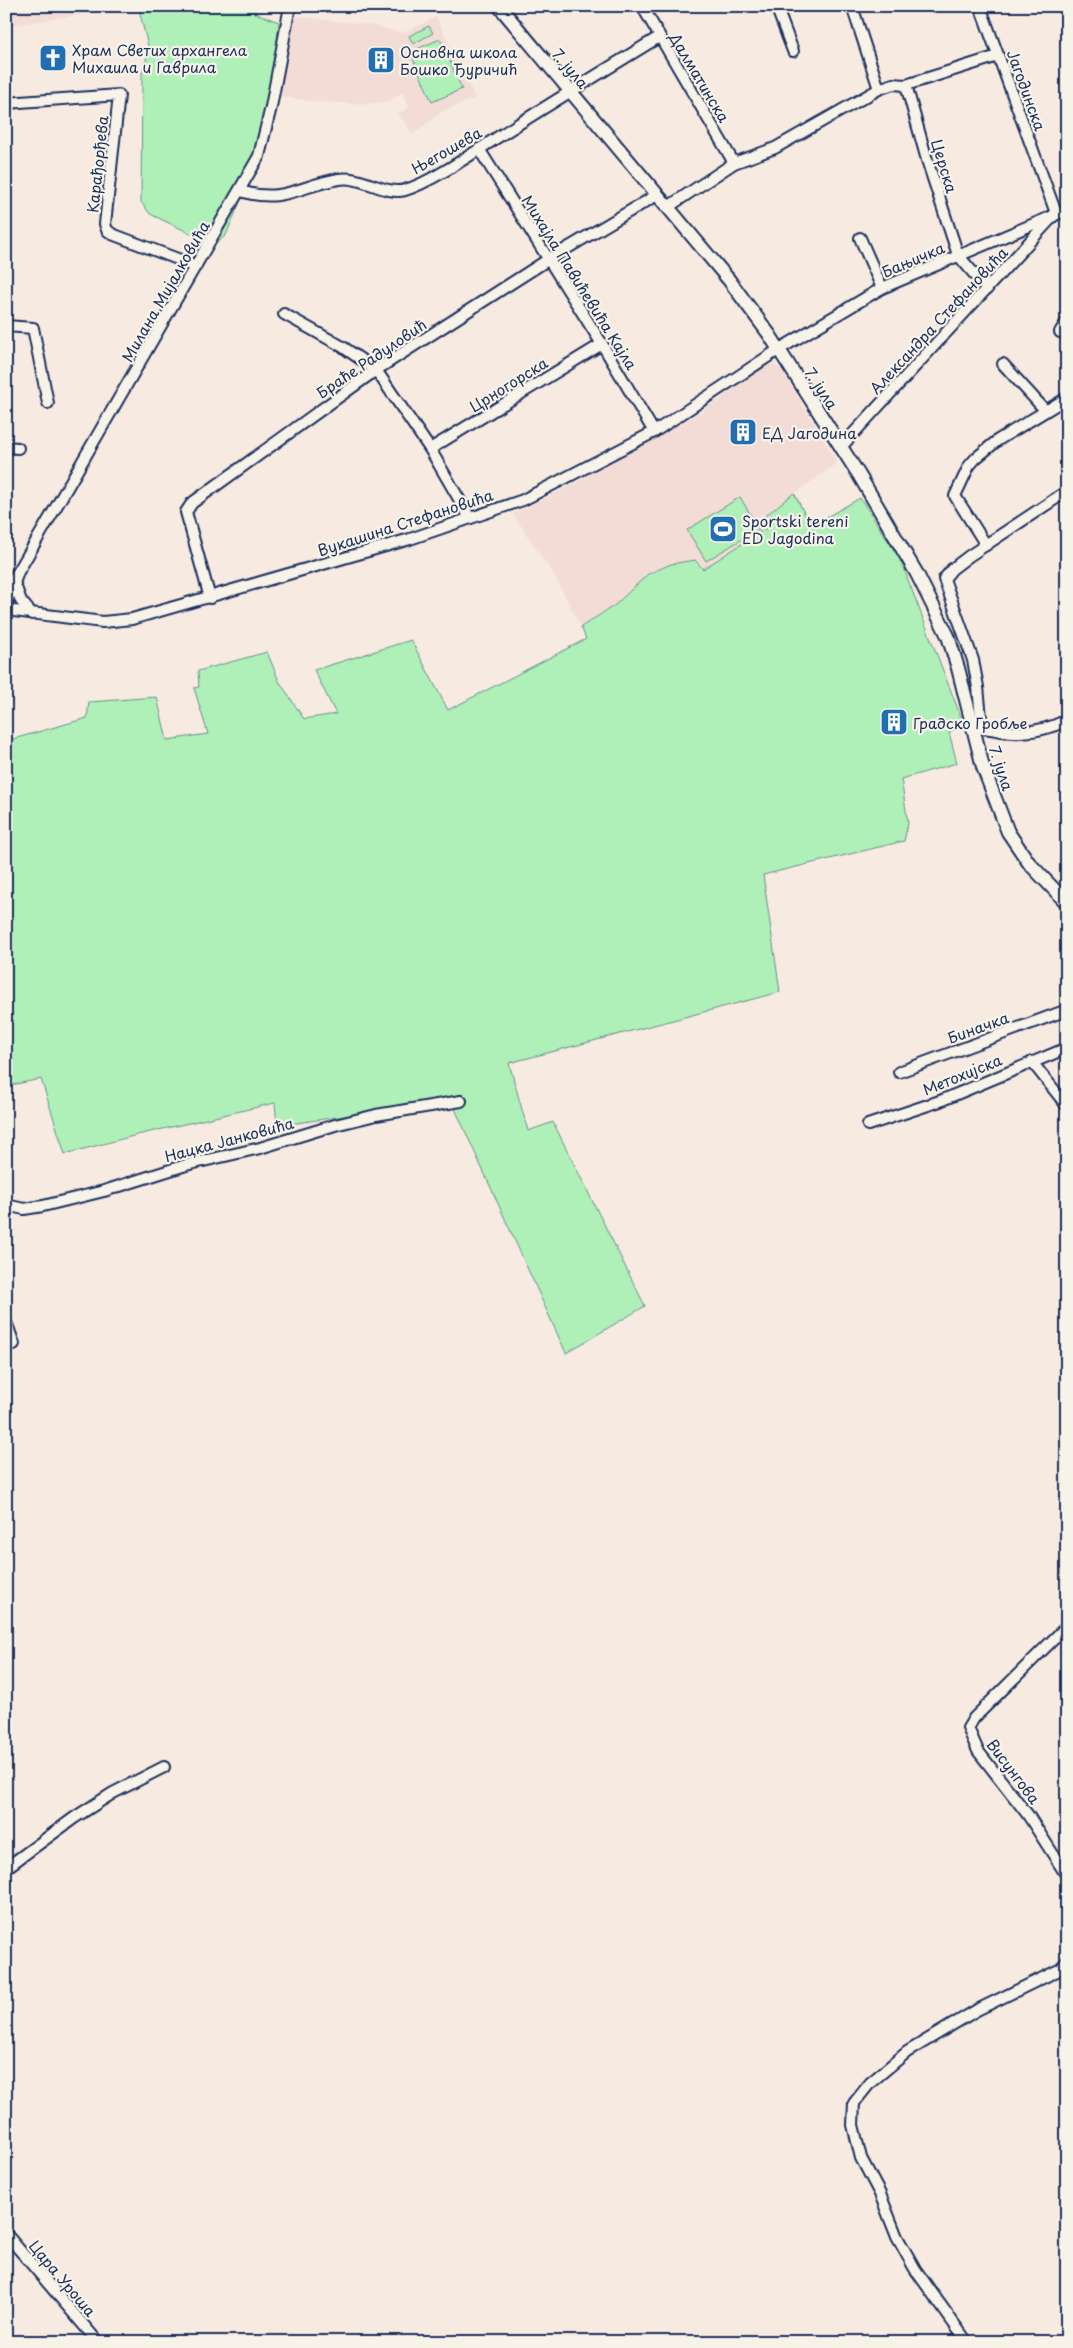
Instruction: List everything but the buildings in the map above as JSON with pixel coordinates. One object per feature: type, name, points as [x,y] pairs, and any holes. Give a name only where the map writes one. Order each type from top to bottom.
[{"type":"main road","name":"7. јула","points":[[499,6],[569,92],[729,280],[778,350],[841,447],[893,531],[940,618],[956,658],[977,728],[994,798],[1016,845],[1036,872],[1067,903]]},
{"type":"street","name":"Милана Мијалковића","points":[[8,605],[9,587],[259,156],[290,6]]},
{"type":"street","name":"Далматинска","points":[[642,6],[734,163]]},
{"type":"street","points":[[776,6],[793,51]]},
{"type":"street","points":[[852,6],[879,89]]},
{"type":"street","name":"Јагодинска","points":[[980,6],[1056,213]]},
{"type":"street","name":"Његошева","points":[[240,191],[259,196],[279,196],[332,180],[352,178],[392,190],[403,191],[417,185],[479,149],[659,37]]},
{"type":"street","points":[[668,207],[734,163],[775,148],[879,89],[893,84],[906,85],[998,56]]},
{"type":"street","name":"Церска","points":[[906,85],[927,160],[958,256]]},
{"type":"street","name":"Карађорђева","points":[[6,103],[120,95],[105,224],[107,230],[112,234],[196,266]]},
{"type":"street","name":"Михајла Павићевића Кајла","points":[[479,149],[602,344],[654,432]]},
{"type":"street","name":"Браће Радуловић","points":[[210,598],[186,512],[188,506],[376,370],[549,259],[658,195]]},
{"type":"street","name":"Бањичка","points":[[778,350],[882,288],[1056,213],[1067,210]]},
{"type":"street","name":"Александра Стефановића","points":[[841,447],[1056,213]]},
{"type":"street","points":[[860,238],[882,288]]},
{"type":"street","points":[[958,256],[987,289]]},
{"type":"street","points":[[284,314],[352,352],[376,370],[430,449],[470,518]]},
{"type":"street","points":[[1060,332],[1067,321]]},
{"type":"street","points":[[6,326],[33,328],[48,403]]},
{"type":"street","name":"Црногорска","points":[[430,449],[602,344]]},
{"type":"street","name":"Вукашина Стефановића","points":[[8,605],[32,614],[103,622],[119,621],[210,598],[410,539],[523,500],[654,432],[778,350]]},
{"type":"street","points":[[1003,364],[1044,409]]},
{"type":"street","points":[[986,546],[955,496],[969,466],[998,440],[1044,409],[1067,398]]},
{"type":"street","points":[[6,447],[18,448]]},
{"type":"street","points":[[1067,491],[952,568],[944,579],[974,660],[978,687],[977,728],[1032,732],[1051,728],[1067,720]]},
{"type":"street","points":[[9,587],[32,614]]},
{"type":"street","name":"Биначка","points":[[899,1072],[1067,1010]]},
{"type":"street","name":"Метохијска","points":[[868,1125],[940,1101],[1067,1048]]},
{"type":"street","points":[[1032,1062],[1067,1106]]},
{"type":"street","name":"Нацка Јанковића","points":[[6,1205],[24,1209],[43,1206],[104,1191],[186,1165],[260,1148],[335,1125],[376,1115],[461,1101]]},
{"type":"street","points":[[6,1322],[14,1344]]},
{"type":"street","name":"Висунгова","points":[[1067,1626],[974,1718],[968,1728],[978,1751],[1028,1815],[1067,1876]]},
{"type":"street","points":[[6,1868],[74,1818],[113,1793],[164,1767]]},
{"type":"street","points":[[968,2342],[915,2269],[896,2237],[880,2194],[861,2158],[853,2125],[854,2103],[870,2083],[907,2052],[977,2010],[1061,1969],[1067,1961]]},
{"type":"street","name":"Цара Уроша","points":[[6,2234],[98,2342]]},
{"type":"shaded area","points":[[6,6],[118,6],[118,9],[6,26]]},
{"type":"shaded area","points":[[292,16],[371,25],[403,33],[436,17],[475,98],[443,111],[413,134],[398,113],[410,107],[402,93],[388,101],[365,104],[316,102],[279,96]]},
{"type":"shaded area","points":[[768,364],[775,365],[782,370],[837,463],[765,515],[768,527],[702,569],[695,560],[671,564],[648,574],[615,605],[581,627],[554,575],[513,514],[568,487],[701,412]]},
{"type":"green space","points":[[138,6],[254,6],[255,13],[279,22],[271,96],[249,181],[226,235],[215,245],[150,214],[141,202],[142,74],[149,50]]},
{"type":"green space","points":[[429,26],[433,33],[413,44],[409,36]]},
{"type":"green space","points":[[440,39],[462,89],[432,102],[410,52]]},
{"type":"green space","points":[[794,493],[811,526],[860,498],[900,559],[964,725],[949,732],[957,763],[901,779],[908,823],[904,841],[763,875],[780,992],[509,1063],[528,1131],[553,1122],[645,1306],[566,1353],[451,1100],[277,1126],[275,1103],[65,1154],[41,1079],[6,1086],[6,741],[87,718],[89,702],[157,697],[167,740],[208,734],[194,688],[199,687],[198,671],[267,652],[279,681],[304,719],[336,714],[314,670],[411,640],[448,710],[586,639],[581,627],[615,605],[648,574],[671,564],[695,560],[703,569],[768,527],[765,516]]},
{"type":"green space","name":"Sportski tereni ED Jagodina","points":[[740,497],[759,529],[706,561],[687,530]]},
{"type":"place","name":"Храм Светих архангела Михаила и Гаврила","points":[[53,58]]},
{"type":"place","name":"Основна школа Бошко Ђуричић","points":[[381,60]]},
{"type":"place","name":"ЕД Јагодина","points":[[743,432]]},
{"type":"place","name":"Sportski tereni ED Jagodina","points":[[723,529]]},
{"type":"place","name":"Градско Гробље","points":[[894,722]]}]
